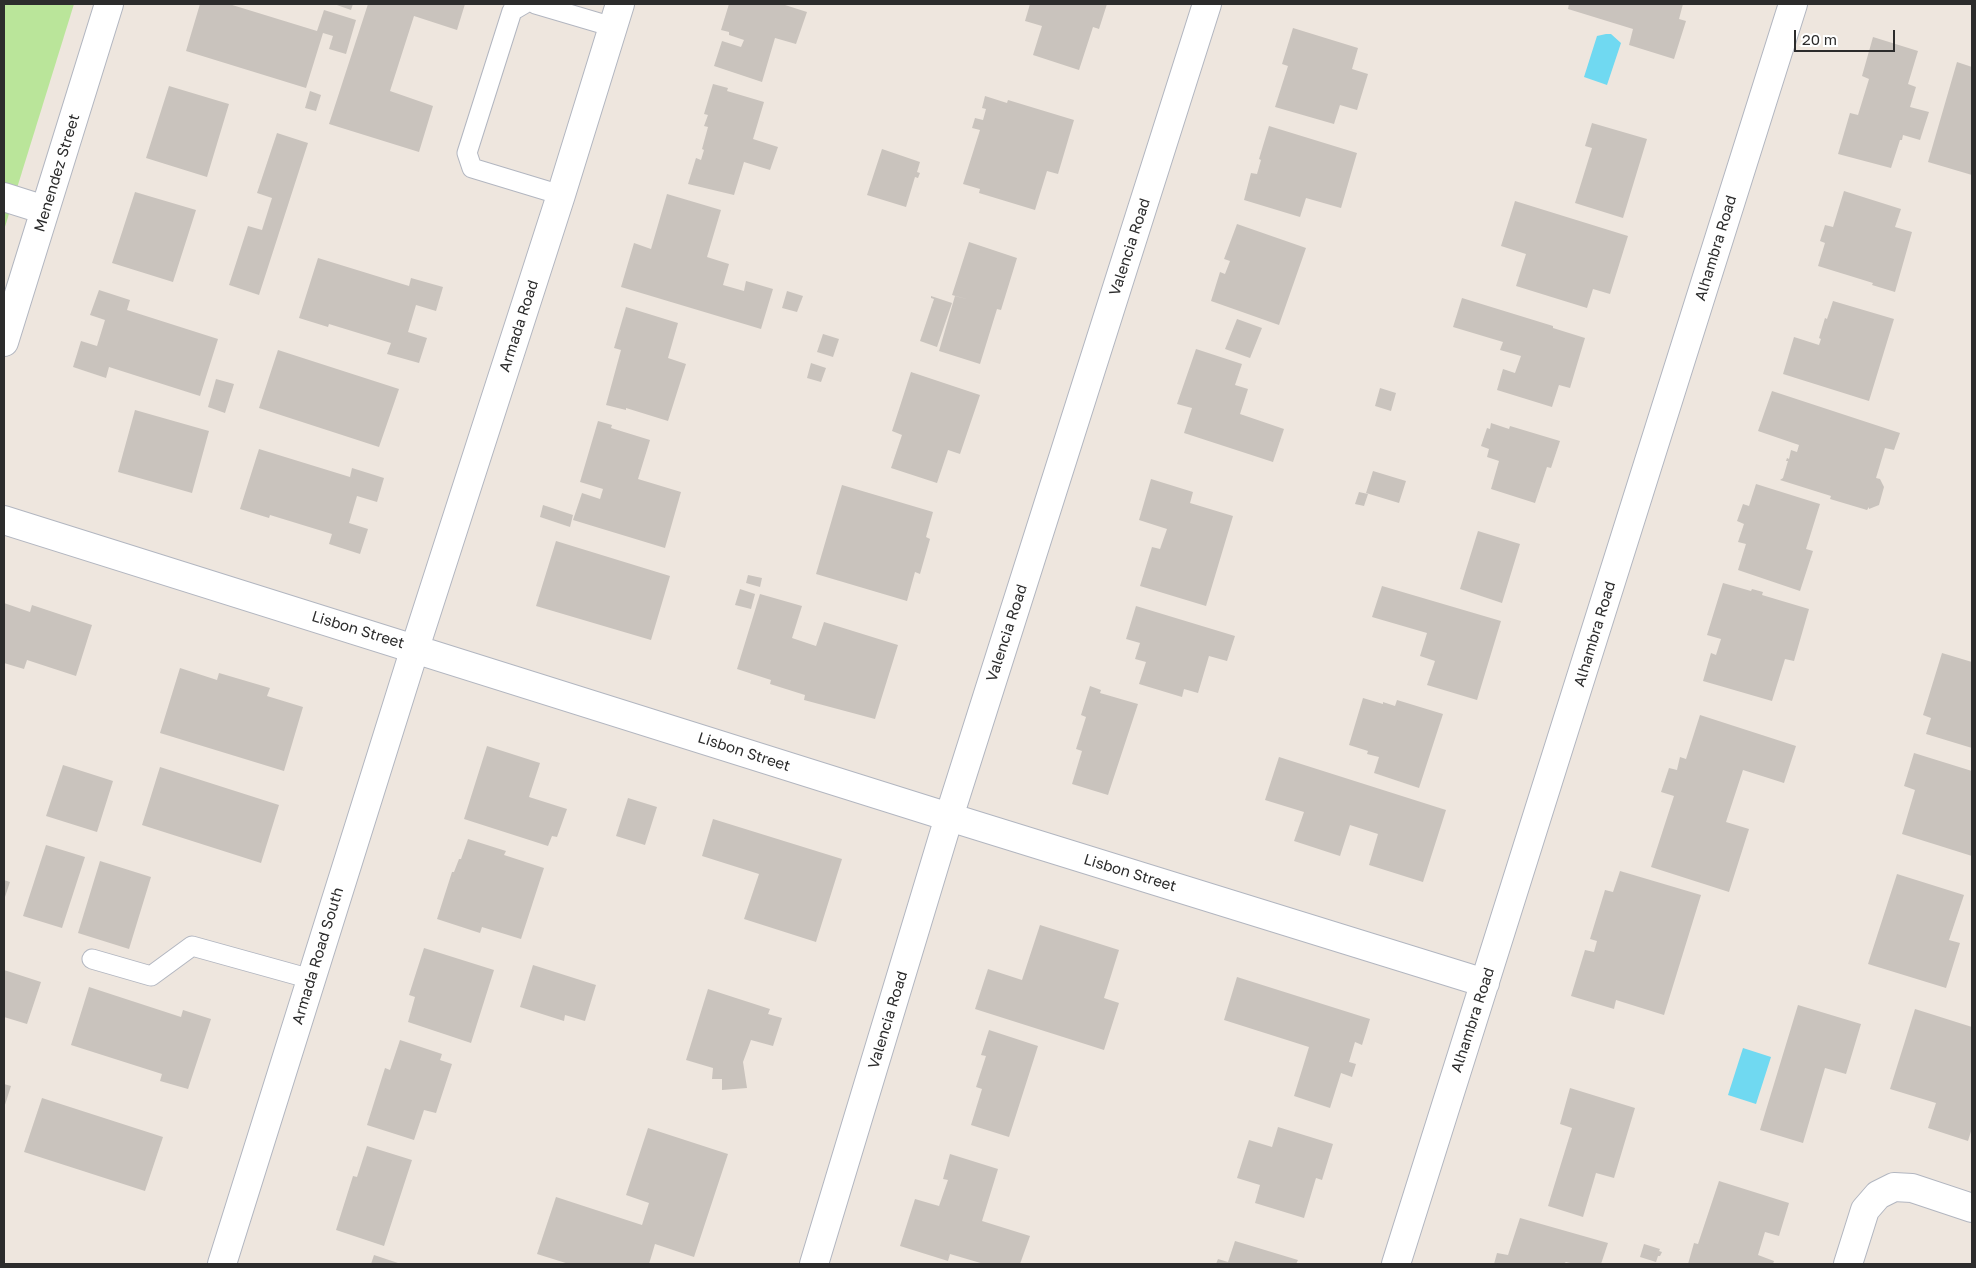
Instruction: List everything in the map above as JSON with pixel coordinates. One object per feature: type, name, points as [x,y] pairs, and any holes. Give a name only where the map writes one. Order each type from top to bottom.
[{"type":"street","name":"Menendez Street","points":[[4,342],[109,4]]},
{"type":"street","name":"Valencia Road","points":[[814,1264],[949,818],[1206,4]]},
{"type":"street","name":"Alhambra Road","points":[[1396,1264],[1793,4]]},
{"type":"street","name":"Armada Road","points":[[415,648],[561,195],[616,15]]},
{"type":"street","points":[[4,197],[45,210]]},
{"type":"street","name":"Lisbon Street","points":[[4,520],[415,648],[949,818],[1485,983]]},
{"type":"street","name":"Armada Road South","points":[[222,1264],[415,648]]},
{"type":"street","points":[[1848,1264],[1865,1210],[1878,1195],[1894,1187],[1912,1188],[1972,1208]]},
{"type":"lane","points":[[524,4],[512,11],[467,153],[472,168],[561,195]]},
{"type":"lane","points":[[534,4],[616,15]]},
{"type":"lane","points":[[92,959],[151,976],[192,946],[311,979]]},
{"type":"green space","points":[[4,4],[74,4],[4,230]]},
{"type":"water","points":[[1611,34],[1621,43],[1607,85],[1584,77],[1597,36]]},
{"type":"water","points":[[1743,1048],[1771,1057],[1756,1104],[1728,1095]]},
{"type":"building","points":[[200,4],[229,4],[317,31],[324,10],[356,20],[346,54],[329,49],[333,36],[323,33],[306,88],[186,51]]},
{"type":"building","points":[[334,4],[353,4],[351,10]]},
{"type":"building","points":[[368,4],[465,4],[457,30],[414,16],[390,91],[433,106],[419,152],[329,124]]},
{"type":"building","points":[[729,4],[786,4],[807,12],[796,44],[775,38],[762,82],[714,66],[722,41],[741,47],[744,40],[721,30]]},
{"type":"building","points":[[1030,4],[1107,4],[1099,29],[1093,27],[1079,70],[1033,55],[1042,26],[1025,21]]},
{"type":"building","points":[[1569,4],[1683,4],[1679,19],[1686,21],[1674,59],[1629,45],[1633,29],[1568,9]]},
{"type":"building","points":[[1293,28],[1358,48],[1352,69],[1368,74],[1357,110],[1340,105],[1334,124],[1275,107],[1288,66],[1282,64]]},
{"type":"building","points":[[1873,37],[1918,51],[1908,84],[1916,87],[1910,107],[1929,112],[1920,140],[1903,135],[1891,168],[1838,154],[1850,113],[1858,115],[1869,79],[1862,76]]},
{"type":"building","points":[[1957,62],[1972,67],[1972,175],[1928,162]]},
{"type":"building","points":[[713,84],[728,88],[727,91],[764,102],[753,139],[778,147],[770,170],[744,162],[734,195],[688,184],[696,158],[701,160],[704,150],[702,149],[708,127],[704,126],[708,115],[704,114]]},
{"type":"building","points":[[169,86],[229,104],[207,177],[146,158]]},
{"type":"building","points":[[310,91],[321,95],[316,111],[305,108]]},
{"type":"building","points":[[985,96],[1007,103],[1008,100],[1074,120],[1058,174],[1047,171],[1035,210],[979,193],[980,189],[963,184],[980,130],[972,128],[975,118],[983,120],[986,109],[982,108]]},
{"type":"building","points":[[1592,123],[1647,139],[1623,218],[1575,203],[1592,148],[1585,146]]},
{"type":"building","points":[[1269,126],[1357,153],[1341,208],[1306,198],[1300,217],[1244,200],[1251,173],[1257,174],[1261,160],[1259,159]]},
{"type":"building","points":[[277,133],[308,143],[259,295],[229,285],[248,226],[262,230],[272,198],[257,193]]},
{"type":"building","points":[[882,149],[920,162],[917,172],[920,173],[918,178],[915,177],[906,207],[867,195]]},
{"type":"building","points":[[1844,191],[1901,209],[1895,227],[1912,232],[1895,292],[1818,266],[1825,243],[1820,241],[1825,225],[1833,227]]},
{"type":"building","points":[[135,192],[196,210],[173,282],[112,263]]},
{"type":"building","points":[[667,194],[721,210],[707,257],[729,264],[723,285],[744,291],[746,281],[773,289],[761,329],[621,287],[634,243],[651,249]]},
{"type":"building","points":[[1515,201],[1628,236],[1610,294],[1593,289],[1587,308],[1516,286],[1526,254],[1501,246]]},
{"type":"building","points":[[1237,224],[1306,248],[1279,325],[1211,301],[1220,272],[1225,274],[1230,261],[1224,259]]},
{"type":"building","points":[[969,242],[1017,258],[1001,310],[997,309],[980,364],[939,351],[955,296],[970,300],[952,295]]},
{"type":"building","points":[[318,258],[409,286],[411,278],[443,287],[436,311],[416,305],[408,332],[427,338],[419,363],[387,354],[391,343],[329,324],[328,327],[299,318]]},
{"type":"building","points":[[99,290],[130,300],[127,310],[218,339],[200,396],[109,367],[106,378],[73,367],[81,341],[97,346],[105,320],[90,315]]},
{"type":"building","points":[[787,291],[803,296],[797,312],[782,308]]},
{"type":"building","points":[[931,296],[952,303],[937,347],[920,341],[934,299]]},
{"type":"building","points":[[1462,298],[1553,326],[1553,328],[1585,338],[1570,388],[1559,385],[1552,407],[1497,390],[1503,369],[1515,373],[1521,356],[1500,350],[1503,342],[1453,327]]},
{"type":"building","points":[[1833,301],[1894,319],[1869,401],[1783,374],[1794,337],[1819,345],[1821,339],[1819,338],[1825,318],[1827,319]]},
{"type":"building","points":[[626,307],[678,323],[668,358],[686,364],[668,421],[626,408],[626,410],[606,405],[621,350],[614,348]]},
{"type":"building","points":[[1237,319],[1262,328],[1250,358],[1225,349]]},
{"type":"building","points":[[823,334],[839,339],[833,357],[817,352]]},
{"type":"building","points":[[1196,349],[1242,364],[1235,385],[1248,389],[1240,414],[1284,429],[1273,462],[1184,433],[1192,408],[1177,404]]},
{"type":"building","points":[[278,350],[399,389],[379,447],[259,408]]},
{"type":"building","points":[[811,363],[826,368],[821,382],[807,378]]},
{"type":"building","points":[[911,372],[980,395],[960,454],[948,450],[937,483],[891,468],[902,435],[892,431]]},
{"type":"building","points":[[216,379],[234,384],[225,413],[208,407]]},
{"type":"building","points":[[1380,388],[1396,393],[1391,411],[1375,406]]},
{"type":"building","points":[[1772,391],[1900,433],[1894,450],[1885,448],[1876,478],[1880,479],[1884,487],[1879,505],[1869,509],[1869,507],[1867,510],[1830,499],[1831,496],[1780,480],[1783,478],[1788,461],[1786,461],[1787,458],[1789,459],[1791,450],[1797,452],[1799,445],[1758,431]]},
{"type":"building","points":[[135,410],[209,431],[192,493],[118,472]]},
{"type":"building","points":[[598,421],[612,425],[611,428],[650,440],[638,479],[681,492],[665,548],[573,520],[582,493],[600,499],[603,489],[580,482]]},
{"type":"building","points":[[1491,423],[1509,429],[1510,426],[1560,441],[1551,468],[1547,467],[1535,503],[1491,489],[1499,461],[1487,457],[1489,449],[1481,446],[1487,428],[1490,429]]},
{"type":"building","points":[[259,449],[350,477],[352,468],[384,478],[377,502],[357,496],[349,523],[368,529],[360,554],[329,544],[332,534],[270,515],[269,518],[240,509]]},
{"type":"building","points":[[1373,471],[1406,481],[1399,503],[1366,493]]},
{"type":"building","points":[[1151,479],[1193,492],[1190,503],[1233,516],[1206,606],[1140,586],[1152,547],[1160,549],[1167,529],[1139,520]]},
{"type":"building","points":[[1756,484],[1820,504],[1806,549],[1813,551],[1800,591],[1738,570],[1746,544],[1738,542],[1744,524],[1737,521],[1743,504],[1749,506]]},
{"type":"building","points":[[842,485],[933,512],[926,537],[930,539],[920,574],[915,572],[907,601],[816,574]]},
{"type":"building","points":[[1359,492],[1368,494],[1364,506],[1355,504]]},
{"type":"building","points":[[543,505],[573,515],[570,527],[540,517]]},
{"type":"building","points":[[1478,531],[1520,544],[1502,603],[1460,589]]},
{"type":"building","points":[[556,541],[670,576],[651,640],[536,606]]},
{"type":"building","points":[[748,575],[762,578],[760,587],[746,583]]},
{"type":"building","points":[[1723,583],[1751,591],[1752,589],[1763,592],[1762,595],[1809,609],[1794,661],[1785,659],[1772,701],[1703,681],[1711,653],[1716,655],[1721,639],[1707,635]]},
{"type":"building","points":[[1382,586],[1501,621],[1477,700],[1427,685],[1435,661],[1420,656],[1427,633],[1372,617]]},
{"type":"building","points":[[740,589],[755,594],[751,609],[735,605]]},
{"type":"building","points":[[760,594],[802,606],[792,638],[816,646],[824,622],[898,645],[875,719],[804,700],[805,695],[770,684],[771,680],[737,669]]},
{"type":"building","points":[[4,603],[30,612],[32,605],[92,625],[76,676],[27,660],[24,669],[4,663]]},
{"type":"building","points":[[1136,606],[1235,636],[1227,661],[1209,656],[1198,693],[1184,689],[1182,697],[1139,684],[1146,662],[1135,659],[1140,643],[1126,639]]},
{"type":"building","points":[[1942,653],[1972,662],[1972,748],[1926,734],[1931,718],[1923,715]]},
{"type":"building","points":[[180,668],[217,680],[219,673],[270,688],[267,696],[303,707],[284,771],[160,733]]},
{"type":"building","points":[[1090,686],[1101,690],[1100,693],[1138,704],[1108,795],[1072,784],[1082,751],[1076,749],[1086,717],[1081,715]]},
{"type":"building","points":[[1363,698],[1395,706],[1397,700],[1443,714],[1419,788],[1374,773],[1379,757],[1367,754],[1368,751],[1349,745]]},
{"type":"building","points":[[1700,715],[1796,746],[1784,783],[1743,770],[1726,822],[1749,829],[1729,892],[1651,867],[1674,796],[1661,792],[1669,768],[1677,770],[1680,757],[1686,759]]},
{"type":"building","points":[[487,746],[540,763],[529,797],[567,809],[557,837],[552,836],[548,846],[464,819]]},
{"type":"building","points":[[1914,753],[1972,771],[1972,856],[1902,834],[1915,790],[1904,786]]},
{"type":"building","points":[[1279,757],[1446,810],[1423,882],[1369,865],[1378,834],[1350,825],[1340,856],[1294,841],[1304,812],[1265,800]]},
{"type":"building","points":[[63,765],[113,781],[97,832],[46,816]]},
{"type":"building","points":[[160,767],[279,805],[261,863],[142,825]]},
{"type":"building","points":[[628,798],[657,807],[645,845],[616,836]]},
{"type":"building","points":[[713,819],[842,859],[816,942],[744,919],[759,874],[702,856]]},
{"type":"building","points":[[468,839],[506,851],[504,855],[544,868],[521,939],[482,927],[480,933],[437,919],[452,872],[454,872],[459,859],[461,859]]},
{"type":"building","points":[[46,845],[85,857],[62,928],[23,916]]},
{"type":"building","points":[[100,861],[151,877],[129,949],[78,933]]},
{"type":"building","points":[[1620,871],[1701,895],[1664,1015],[1616,1000],[1614,1009],[1571,996],[1585,950],[1594,952],[1597,941],[1590,939],[1605,890],[1613,892]]},
{"type":"building","points":[[1897,874],[1964,895],[1949,940],[1960,943],[1946,988],[1868,964]]},
{"type":"building","points":[[4,880],[10,882],[4,900]]},
{"type":"building","points":[[1040,925],[1119,950],[1104,998],[1119,1003],[1104,1050],[975,1009],[988,969],[1022,980]]},
{"type":"building","points":[[424,948],[494,970],[471,1043],[408,1022],[415,997],[409,995]]},
{"type":"building","points":[[533,965],[596,985],[585,1021],[565,1015],[564,1021],[520,1007]]},
{"type":"building","points":[[4,970],[41,982],[27,1024],[4,1017]]},
{"type":"building","points":[[1237,977],[1370,1019],[1362,1045],[1355,1042],[1349,1062],[1356,1064],[1352,1077],[1341,1073],[1330,1108],[1294,1096],[1309,1047],[1224,1020]]},
{"type":"building","points":[[89,987],[181,1017],[183,1010],[211,1019],[188,1089],[160,1081],[162,1074],[71,1045]]},
{"type":"building","points":[[708,989],[770,1009],[768,1014],[782,1018],[773,1046],[751,1040],[743,1062],[747,1088],[722,1090],[722,1079],[712,1079],[713,1068],[686,1060]]},
{"type":"building","points":[[1798,1005],[1861,1024],[1846,1074],[1825,1068],[1803,1143],[1760,1130]]},
{"type":"building","points":[[1915,1009],[1972,1027],[1972,1128],[1968,1141],[1928,1128],[1936,1103],[1890,1089]]},
{"type":"building","points":[[989,1030],[1038,1046],[1009,1137],[971,1125],[982,1089],[976,1087],[986,1056],[981,1055]]},
{"type":"building","points":[[400,1040],[442,1054],[440,1060],[452,1064],[436,1113],[424,1110],[414,1140],[367,1125],[385,1068],[390,1070]]},
{"type":"building","points":[[4,1084],[11,1086],[4,1108]]},
{"type":"building","points":[[1570,1088],[1635,1108],[1614,1178],[1596,1173],[1583,1217],[1548,1206],[1572,1128],[1560,1124]]},
{"type":"building","points":[[42,1098],[163,1137],[145,1191],[24,1152]]},
{"type":"building","points":[[1278,1127],[1333,1144],[1322,1180],[1316,1178],[1304,1218],[1255,1203],[1260,1185],[1237,1178],[1249,1140],[1272,1147]]},
{"type":"building","points":[[648,1128],[728,1154],[694,1257],[655,1244],[649,1264],[569,1264],[537,1254],[556,1197],[642,1225],[649,1203],[626,1195]]},
{"type":"building","points":[[367,1146],[412,1160],[384,1246],[336,1230],[353,1176],[357,1177]]},
{"type":"building","points":[[950,1154],[998,1169],[982,1221],[1030,1236],[1020,1264],[984,1264],[950,1254],[948,1261],[900,1246],[915,1199],[939,1206],[948,1180],[943,1179]]},
{"type":"building","points":[[1719,1181],[1789,1203],[1779,1236],[1765,1232],[1758,1255],[1774,1261],[1773,1264],[1688,1264],[1694,1243],[1698,1244]]},
{"type":"building","points":[[1520,1218],[1608,1243],[1601,1264],[1566,1262],[1563,1264],[1494,1264],[1497,1253],[1508,1255]]},
{"type":"building","points":[[1235,1241],[1298,1260],[1296,1264],[1216,1264],[1218,1259],[1228,1262]]},
{"type":"building","points":[[1644,1244],[1660,1249],[1659,1251],[1662,1252],[1656,1262],[1640,1257]]},
{"type":"building","points":[[374,1255],[401,1264],[371,1264]]}]
